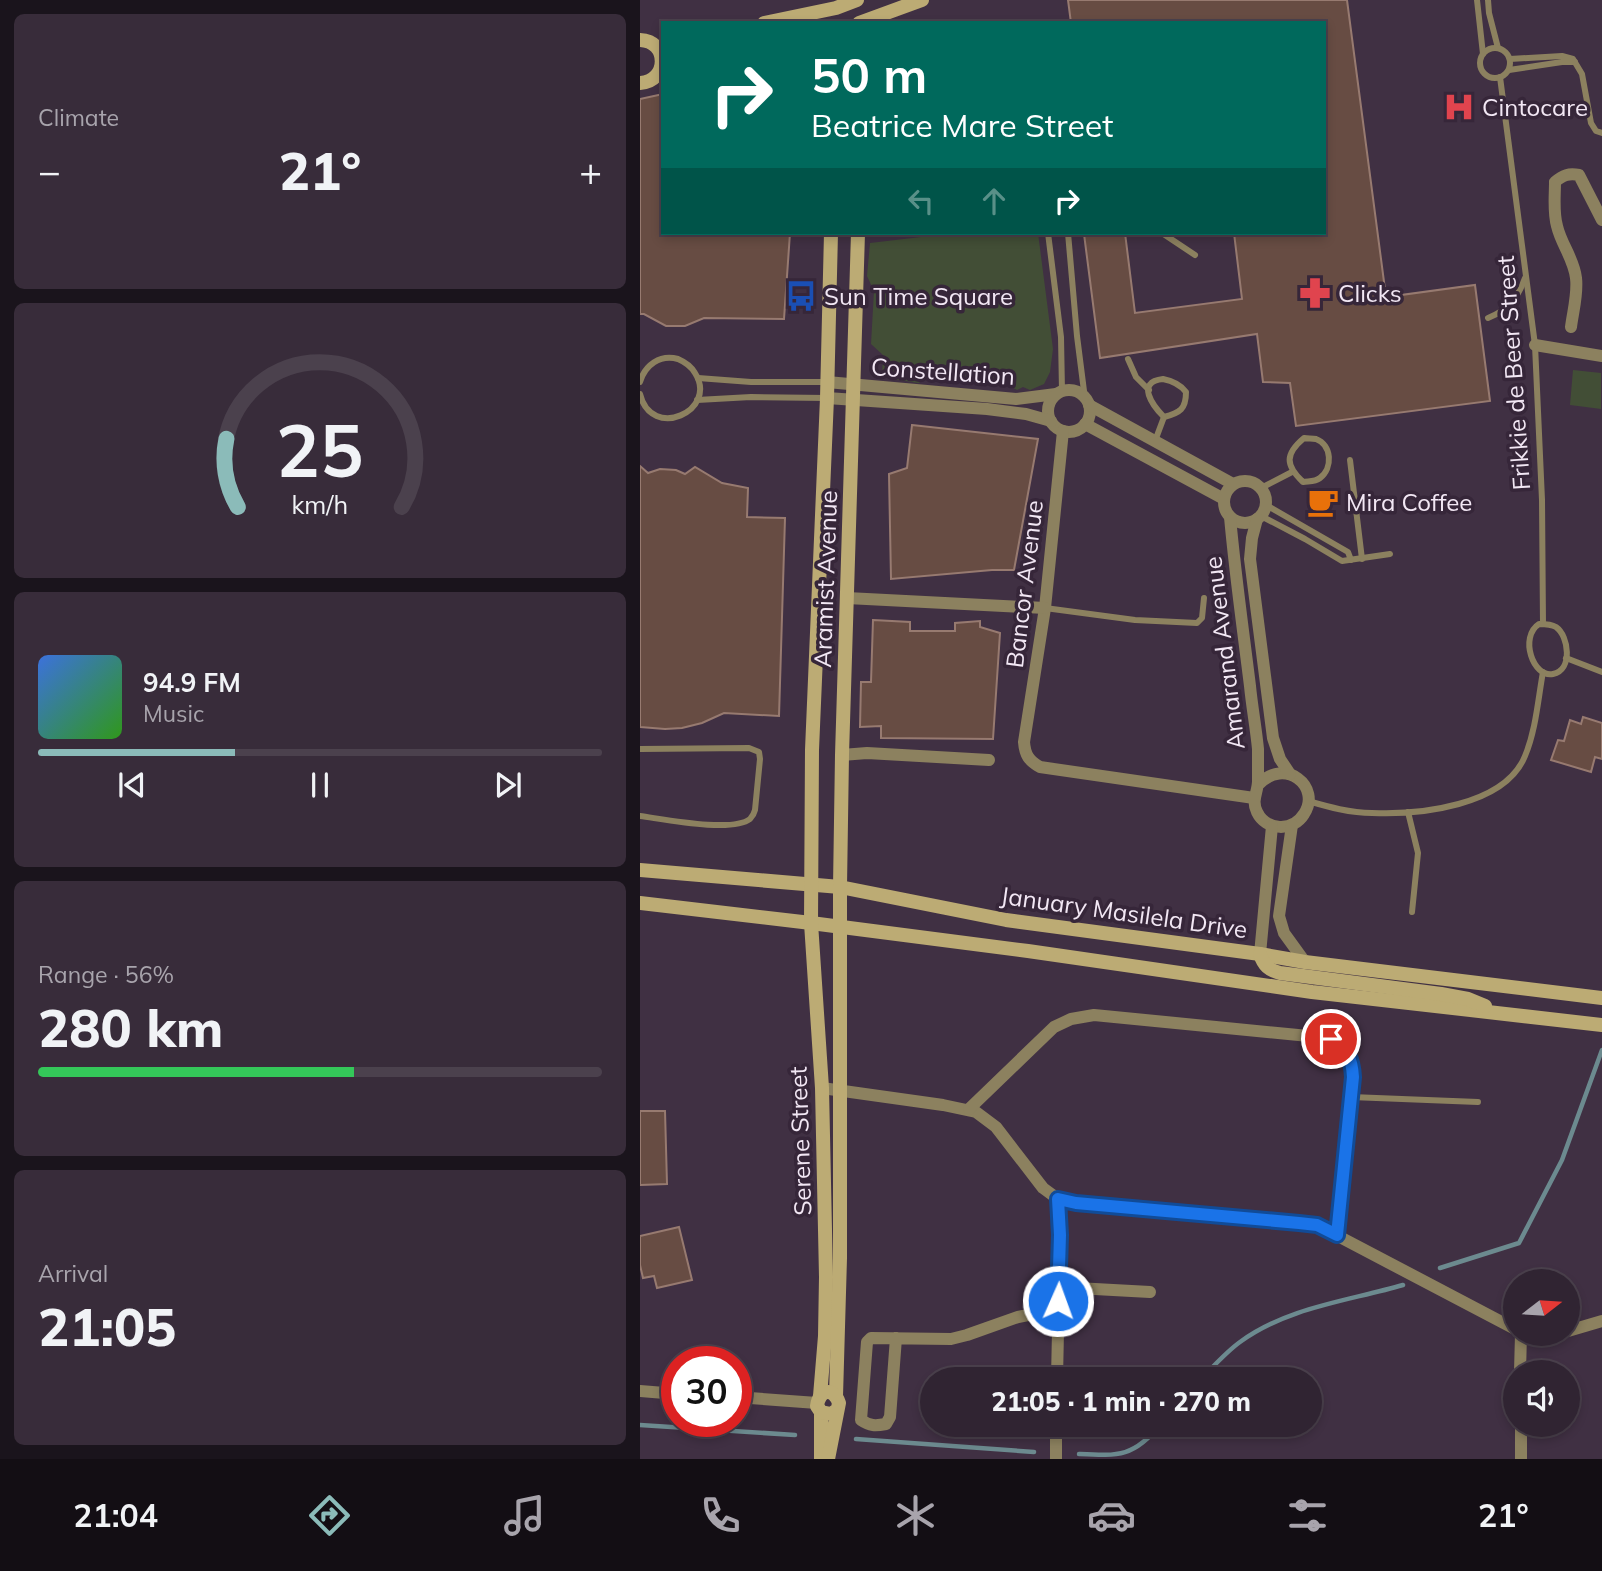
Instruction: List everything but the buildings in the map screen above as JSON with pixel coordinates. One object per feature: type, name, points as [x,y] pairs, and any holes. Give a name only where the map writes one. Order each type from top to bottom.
[{"type":"street","points":[[772,21],[859,0],[860,21]]},
{"type":"street","points":[[865,21],[922,0]]},
{"type":"street","points":[[640,40],[659,44]]},
{"type":"street","points":[[640,83],[653,80],[661,71]]},
{"type":"street","points":[[1571,327],[1576,276],[1557,228],[1555,182],[1563,176],[1579,175],[1601,220]]},
{"type":"street","name":"Aramist Avenue","points":[[811,886],[812,750],[831,235]]},
{"type":"street","name":"Aramist Avenue","points":[[841,927],[842,755],[859,235]]},
{"type":"street","points":[[1535,345],[1601,356]]},
{"type":"street","name":"Constellation","points":[[827,383],[854,393],[1026,414],[1051,421]]},
{"type":"street","points":[[1087,402],[1089,412],[1084,424],[1075,430],[1063,431],[1051,421],[1049,405],[1059,393],[1075,391],[1087,402],[1233,484]]},
{"type":"street","name":"Constellation","points":[[827,398],[854,393],[1016,399],[1059,393]]},
{"type":"street","points":[[1084,424],[1224,499]]},
{"type":"street","name":"Bancor Avenue","points":[[1063,431],[1045,608],[1024,743],[1027,756],[1040,767],[1256,791]]},
{"type":"street","points":[[1239,481],[1251,481],[1261,488],[1266,499],[1262,513],[1252,522],[1240,522],[1230,517],[1224,506],[1224,499],[1233,484],[1239,481]]},
{"type":"street","name":"Amarand Avenue","points":[[1262,513],[1252,538],[1250,559],[1273,738],[1280,759],[1290,774]]},
{"type":"street","name":"Amarand Avenue","points":[[1230,517],[1258,750],[1256,791]]},
{"type":"street","points":[[847,598],[1045,608]]},
{"type":"street","points":[[842,755],[866,753],[989,760]]},
{"type":"street","points":[[1281,772],[1298,778],[1307,793],[1308,802],[1304,816],[1292,825],[1272,826],[1257,812],[1256,791],[1264,778],[1272,774],[1281,772]]},
{"type":"street","points":[[1292,825],[1279,916],[1284,933],[1305,962]]},
{"type":"street","points":[[1272,826],[1260,954],[1265,966],[1276,972],[1468,999],[1506,1014]]},
{"type":"street","name":"January Masilela Drive","points":[[640,870],[840,887],[1006,920],[1305,962],[1601,998]]},
{"type":"street","name":"Serene Street","points":[[811,886],[822,1088],[826,1277],[825,1336],[819,1403],[821,1459]]},
{"type":"street","points":[[640,903],[1028,951],[1312,992],[1601,1025]]},
{"type":"street","name":"Serene Street","points":[[828,1459],[837,1403],[841,927]]},
{"type":"street","points":[[969,1110],[1054,1027],[1071,1019],[1094,1015],[1329,1038],[1340,1044],[1349,1055],[1353,1077],[1337,1235]]},
{"type":"street","points":[[822,1088],[969,1110],[983,1116],[996,1128],[1043,1188],[1058,1199],[1076,1203],[1317,1225],[1503,1323]]},
{"type":"street","points":[[1057,1367],[1060,1242],[1058,1199]]},
{"type":"street","points":[[1058,1286],[1150,1292]]},
{"type":"street","points":[[896,1338],[890,1417],[886,1424],[868,1424],[861,1420],[867,1342],[871,1338],[896,1338],[950,1339],[1018,1317],[1038,1313],[1058,1315]]},
{"type":"street","points":[[1580,1327],[1601,1321]]},
{"type":"street","points":[[640,1391],[661,1393]]},
{"type":"street","points":[[830,1392],[837,1403],[834,1413],[827,1415],[819,1403],[823,1393],[830,1392]]},
{"type":"street","points":[[752,1398],[819,1403]]},
{"type":"street","points":[[1055,1459],[1056,1437]]},
{"type":"street","points":[[1521,1437],[1521,1459]]},
{"type":"lane","points":[[1477,0],[1483,54],[1480,64],[1485,74],[1495,78],[1509,70],[1576,62]]},
{"type":"lane","points":[[1488,0],[1498,48]]},
{"type":"lane","points":[[1483,54],[1487,50],[1503,50],[1510,59],[1509,70]]},
{"type":"lane","points":[[1510,59],[1562,56],[1576,62],[1584,81],[1591,123],[1596,131],[1601,133]]},
{"type":"lane","name":"Frikkie de Beer Street","points":[[1500,77],[1535,345],[1542,500],[1543,624],[1534,628],[1529,643],[1531,655],[1543,672]]},
{"type":"lane","points":[[1048,235],[1061,337],[1059,393]]},
{"type":"lane","points":[[1068,235],[1077,336],[1087,402]]},
{"type":"lane","points":[[1165,235],[1195,255]]},
{"type":"lane","points":[[1488,318],[1510,305],[1517,297],[1527,274]]},
{"type":"lane","points":[[640,382],[652,363],[667,358],[689,365],[700,386],[697,400],[687,413],[680,417],[665,418],[650,412],[640,394]]},
{"type":"lane","points":[[1128,359],[1136,377],[1149,390]]},
{"type":"lane","points":[[698,379],[827,383]]},
{"type":"lane","points":[[1163,379],[1181,385],[1187,392],[1186,402],[1181,409],[1164,416],[1149,398],[1151,384],[1163,379]]},
{"type":"lane","points":[[751,382],[751,397]]},
{"type":"lane","points":[[697,400],[751,397],[827,398]]},
{"type":"lane","points":[[1156,441],[1164,416]]},
{"type":"lane","points":[[1304,438],[1317,439],[1325,446],[1330,463],[1320,478],[1303,482],[1292,472],[1289,460],[1292,448],[1304,438]]},
{"type":"lane","points":[[1350,460],[1362,559]]},
{"type":"lane","points":[[1261,488],[1292,472]]},
{"type":"lane","points":[[1262,513],[1342,561],[1390,554]]},
{"type":"lane","points":[[1262,513],[1348,552],[1351,560]]},
{"type":"lane","points":[[1045,608],[1135,620],[1197,623],[1202,618],[1204,598]]},
{"type":"lane","points":[[1308,802],[1364,813],[1408,812],[1461,804],[1498,789],[1515,773],[1525,757],[1543,672],[1552,674],[1565,665],[1565,643],[1561,633],[1555,627],[1543,624]]},
{"type":"lane","points":[[1566,658],[1601,672]]},
{"type":"lane","points":[[640,750],[756,749],[760,759],[755,810],[749,820],[717,826],[640,816]]},
{"type":"lane","points":[[1408,812],[1418,853],[1412,912]]},
{"type":"lane","points":[[1351,1097],[1478,1102]]},
{"type":"green space","points":[[938,235],[1038,235],[1053,349],[1050,372],[1044,384],[1030,390],[1023,387],[1017,390],[1008,385],[934,377],[918,383],[882,377],[883,355],[871,344],[874,291],[867,276],[870,243]]},
{"type":"green space","points":[[1573,370],[1601,373],[1601,409],[1570,405]]},
{"type":"waterway","points":[[1440,1268],[1519,1243],[1562,1160],[1602,1050]]},
{"type":"waterway","points":[[1213,1367],[1240,1342],[1278,1321],[1319,1306],[1403,1285]]},
{"type":"waterway","points":[[640,1425],[795,1435]]},
{"type":"waterway","points":[[1079,1454],[1105,1455],[1125,1452],[1134,1449],[1149,1437]]},
{"type":"waterway","points":[[856,1439],[1034,1452]]},
{"type":"place","name":"Cintocare","points":[[1459,107]]},
{"type":"place","name":"Clicks","points":[[1315,293]]},
{"type":"place","name":"Sun Time Square","points":[[801,296]]},
{"type":"place","name":"Mira Coffee","points":[[1323,502]]},
{"type":"route","points":[[1058,1301],[1058,1199],[1076,1203],[1317,1225],[1337,1235],[1353,1077],[1349,1055],[1340,1044],[1331,1039]]}]
